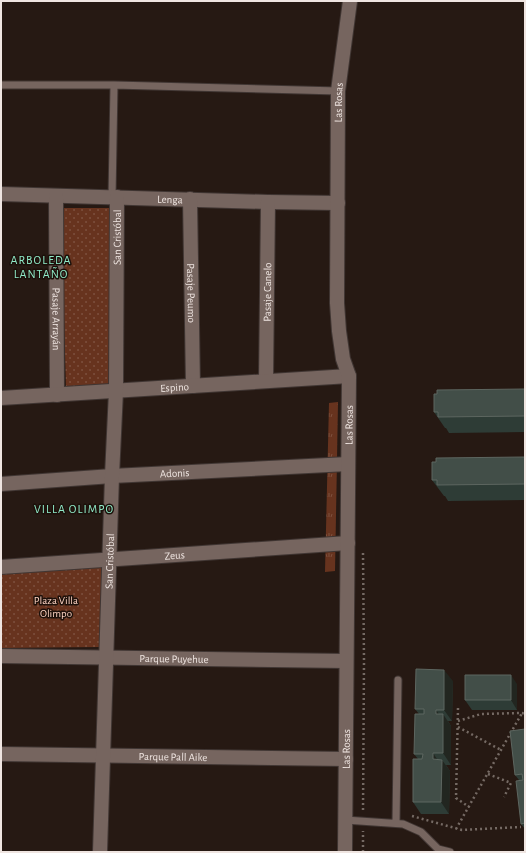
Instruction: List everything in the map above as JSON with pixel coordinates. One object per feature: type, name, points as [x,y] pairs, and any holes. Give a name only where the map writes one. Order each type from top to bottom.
[{"type":"street","name":"Las Rosas","points":[[345,852],[349,376],[343,359],[337,303],[338,91],[350,1]]},
{"type":"street","name":"Lenga","points":[[1,194],[338,203]]},
{"type":"street","name":"Pasaje Arrayán","points":[[56,196],[57,394]]},
{"type":"street","name":"San Cristóbal","points":[[100,852],[116,391],[114,197]]},
{"type":"street","name":"Pasaje Peumo","points":[[190,200],[193,386]]},
{"type":"street","name":"Pasaje Canelo","points":[[266,381],[268,202]]},
{"type":"street","name":"Espino","points":[[1,398],[349,376]]},
{"type":"street","name":"Adonis","points":[[1,484],[112,476],[348,464]]},
{"type":"street","name":"Zeus","points":[[1,568],[348,543]]},
{"type":"street","name":"Parque Puyehue","points":[[1,656],[346,661]]},
{"type":"street","name":"Parque Pall Aike","points":[[1,754],[346,759]]},
{"type":"lane","points":[[1,85],[338,91]]},
{"type":"lane","points":[[114,86],[114,197]]},
{"type":"lane","points":[[396,823],[398,680]]},
{"type":"lane","points":[[345,820],[403,824],[421,832],[438,849],[450,852]]},
{"type":"path","points":[[363,552],[363,852]]},
{"type":"path","points":[[458,708],[456,798],[469,807]]},
{"type":"path","points":[[458,721],[481,714],[524,714]]},
{"type":"path","points":[[456,829],[501,750],[524,714]]},
{"type":"path","points":[[458,727],[501,750]]},
{"type":"path","points":[[488,774],[511,783],[504,797]]},
{"type":"path","points":[[396,814],[413,816],[462,830],[521,827]]},
{"type":"green space","points":[[61,208],[111,208],[113,385],[66,389]]},
{"type":"green space","points":[[338,402],[335,571],[325,572],[329,403]]},
{"type":"green space","name":"Plaza Villa Olimpo","points":[[102,562],[100,647],[1,648],[1,570]]},
{"type":"building","points":[[525,389],[525,416],[438,417],[438,412],[434,412],[434,394],[437,394],[437,390]]},
{"type":"building","points":[[525,457],[525,484],[437,485],[437,480],[432,480],[432,462],[436,462],[436,458]]},
{"type":"building","points":[[416,669],[444,670],[444,710],[436,710],[436,714],[443,714],[443,753],[433,753],[433,759],[442,760],[441,802],[413,802],[413,759],[422,759],[423,754],[414,754],[415,714],[424,714],[424,709],[415,709]]},
{"type":"building","points":[[465,675],[511,675],[511,700],[465,700]]},
{"type":"building","points":[[525,729],[525,823],[521,824],[516,781],[523,780],[522,774],[515,775],[510,731]]},
{"type":"district","name":"ARBOLEDA LANTAÑO","points":[[41,267]]},
{"type":"district","name":"VILLA OLIMPO","points":[[74,509]]}]
